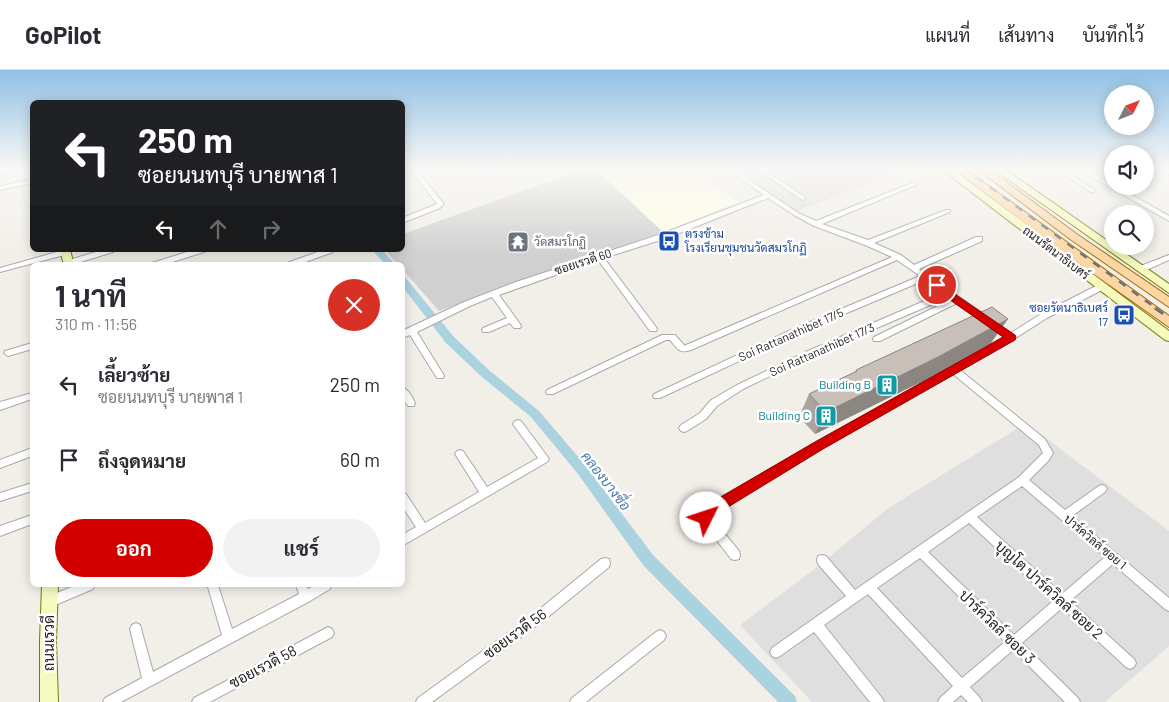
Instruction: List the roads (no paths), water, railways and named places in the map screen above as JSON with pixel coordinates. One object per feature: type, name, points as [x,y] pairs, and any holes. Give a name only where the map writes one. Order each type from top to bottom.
[{"type":"main road","name":"ถนนรัตนาธิเบศร์","points":[[983,197],[1169,337]]},
{"type":"main road","points":[[992,197],[1028,232]]},
{"type":"main road","name":"ถนนรัตนาธิเบศร์","points":[[997,197],[1169,322]]},
{"type":"main road","name":"ถนนรัตนาธิเบศร์","points":[[1021,197],[1169,303]]},
{"type":"main road","points":[[1040,197],[1104,239]]},
{"type":"main road","points":[[1123,255],[1141,270],[1169,288]]},
{"type":"main road","name":"ถนนเรวดี","points":[[49,702],[50,587]]},
{"type":"street","points":[[405,220],[438,207],[441,204],[436,197]]},
{"type":"street","name":"ซอยเรวดี 60","points":[[405,334],[494,294],[664,236],[763,197]]},
{"type":"street","points":[[770,197],[816,224],[868,243],[898,257],[956,300],[1011,337]]},
{"type":"street","points":[[816,224],[881,197]]},
{"type":"street","points":[[1130,197],[1169,220]]},
{"type":"street","points":[[868,243],[948,210]]},
{"type":"street","points":[[914,268],[978,239]]},
{"type":"street","points":[[0,270],[62,252]]},
{"type":"street","points":[[75,262],[104,252]]},
{"type":"street","points":[[164,262],[195,252]]},
{"type":"street","points":[[298,262],[325,252]]},
{"type":"street","points":[[599,257],[653,329]]},
{"type":"street","points":[[550,392],[665,337],[672,337],[682,348],[688,348],[898,257]]},
{"type":"street","points":[[1141,270],[1168,258]]},
{"type":"street","name":"Soi Rattanathibet 17/5","points":[[658,396],[794,332],[926,277]]},
{"type":"street","points":[[735,555],[706,518],[706,514],[710,510],[819,445],[954,370],[1046,315],[1101,287]]},
{"type":"street","points":[[494,294],[517,326]]},
{"type":"street","name":"Soi Rattanathibet 17/3","points":[[684,428],[703,416],[714,403],[740,387],[813,352],[948,294]]},
{"type":"street","points":[[877,339],[956,300]]},
{"type":"street","points":[[486,330],[512,319]]},
{"type":"street","points":[[412,331],[440,376]]},
{"type":"street","points":[[8,353],[30,347]]},
{"type":"street","points":[[776,652],[1022,480],[1046,457],[1048,452],[1042,442],[954,370]]},
{"type":"street","points":[[405,394],[412,403]]},
{"type":"street","points":[[0,406],[30,397]]},
{"type":"street","points":[[405,539],[544,459],[518,424]]},
{"type":"street","points":[[0,464],[30,453]]},
{"type":"street","points":[[460,454],[485,493]]},
{"type":"street","name":"ปาร์ควิลล์ ซอย 1","points":[[1022,480],[1169,605]]},
{"type":"street","points":[[0,497],[30,488]]},
{"type":"street","points":[[1065,516],[1102,489]]},
{"type":"street","points":[[405,502],[423,529]]},
{"type":"street","name":"บุญโต ปาร์ควิลล์ ซอย 2","points":[[969,517],[1130,663]]},
{"type":"street","points":[[0,531],[30,521]]},
{"type":"street","name":"ปาร์ควิลล์ ซอย 3","points":[[920,551],[1074,702]]},
{"type":"street","points":[[944,702],[1113,557]]},
{"type":"street","points":[[822,560],[855,598]]},
{"type":"street","name":"ซอยเรวดี 56","points":[[422,702],[547,611],[605,563]]},
{"type":"street","points":[[49,602],[84,587]]},
{"type":"street","points":[[213,587],[229,638]]},
{"type":"street","points":[[302,587],[306,597]]},
{"type":"street","points":[[109,702],[323,587]]},
{"type":"street","points":[[870,588],[976,702]]},
{"type":"street","points":[[816,625],[878,702]]},
{"type":"street","points":[[136,630],[149,681]]},
{"type":"street","name":"ซอยเรวดี 58","points":[[198,702],[328,633]]},
{"type":"street","points":[[576,702],[660,636]]},
{"type":"waterway","name":"คลองบางซื่อ","points":[[379,252],[388,262]]},
{"type":"waterway","name":"คลองบางซื่อ","points":[[405,283],[450,340],[486,374],[535,414],[582,470],[648,560],[789,702]]},
{"type":"railway","points":[[1004,197],[1157,309]]},
{"type":"railway","points":[[1155,308],[1169,318]]},
{"type":"place","name":"ตรงข้าม โรงเรียนชุมชนวัดสมรโกฏิ","points":[[669,241]]},
{"type":"place","name":"วัดสมรโกฏิ","points":[[518,242]]},
{"type":"place","name":"ซอยรัตนาธิเบศร์ 17","points":[[1124,315]]},
{"type":"place","name":"Building B","points":[[887,385]]},
{"type":"place","name":"Building C","points":[[826,416]]}]
